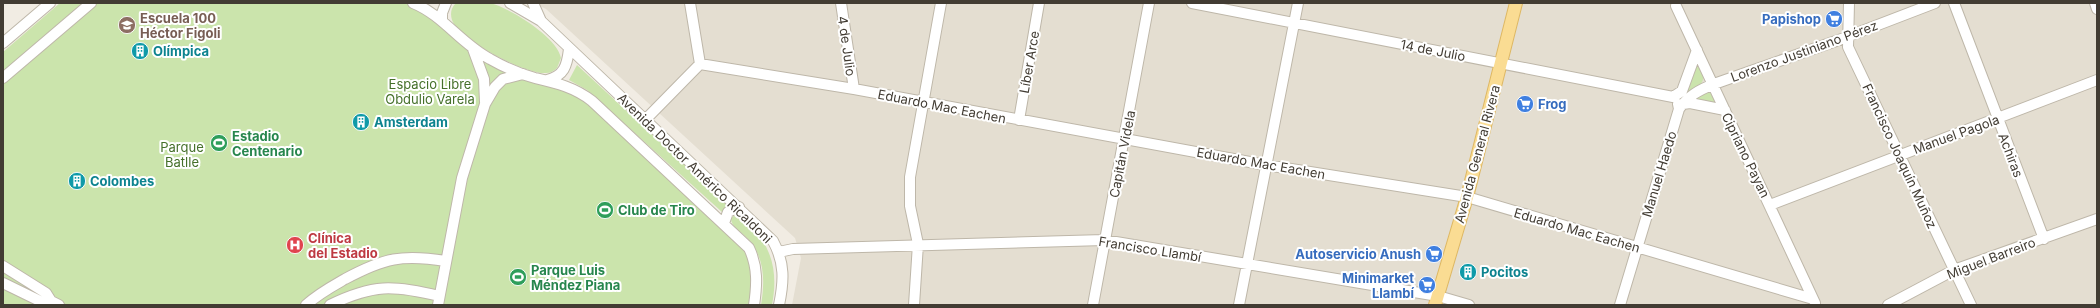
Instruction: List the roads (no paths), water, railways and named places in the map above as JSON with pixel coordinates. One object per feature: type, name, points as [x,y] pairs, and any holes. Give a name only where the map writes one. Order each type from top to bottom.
[{"type":"main road","name":"Avenida General Rivera","points":[[1436,300],[1467,197],[1516,3]]},
{"type":"street","points":[[3,43],[50,3]]},
{"type":"street","points":[[3,78],[91,3]]},
{"type":"street","name":"Avenida Doctor Américo Ricaldoni","points":[[413,3],[429,10],[473,49],[504,66],[524,74],[573,88],[592,101],[749,248],[753,258],[757,287],[754,305]]},
{"type":"street","points":[[442,20],[442,14],[446,3]]},
{"type":"street","name":"Avenida Doctor Américo Ricaldoni","points":[[510,3],[541,21],[568,49],[773,241],[779,252],[783,267],[783,304]]},
{"type":"street","points":[[533,3],[541,21]]},
{"type":"street","points":[[645,120],[700,64],[690,3]]},
{"type":"street","name":"4 de Julio","points":[[841,3],[854,89]]},
{"type":"street","points":[[914,305],[918,244],[909,191],[910,177],[942,3]]},
{"type":"street","name":"Líber Arce","points":[[1019,120],[1039,3]]},
{"type":"street","name":"Capitán Videla","points":[[1093,305],[1104,240],[1109,223],[1150,3]]},
{"type":"street","name":"14 de Julio","points":[[1192,3],[1673,97]]},
{"type":"street","points":[[1239,305],[1298,3]]},
{"type":"street","name":"Francisco Joaquín Muñoz","points":[[1849,3],[1847,37],[1848,47],[1898,155],[1972,305]]},
{"type":"street","name":"Lorenzo Justiniano Pérez","points":[[1681,106],[1698,90],[1847,37],[1935,3]]},
{"type":"street","name":"Achiras","points":[[1954,3],[2044,239]]},
{"type":"street","points":[[2094,3],[2097,9]]},
{"type":"street","name":"Cipriano Payan","points":[[1674,4],[1714,84],[1814,302]]},
{"type":"street","points":[[473,49],[484,78],[485,104]]},
{"type":"street","points":[[547,80],[555,78],[564,71],[567,63],[568,49]]},
{"type":"street","points":[[1697,50],[1682,91],[1673,97],[1681,106],[1690,103],[1725,110]]},
{"type":"street","name":"Eduardo Mac Eachen","points":[[700,64],[854,89],[923,103],[1266,165],[1467,197],[1637,247],[1814,302]]},
{"type":"street","points":[[330,305],[354,294],[384,288],[400,288],[438,301],[462,178],[485,104],[495,87],[503,79],[524,74]]},
{"type":"street","name":"Manuel Pagola","points":[[1770,205],[2097,80]]},
{"type":"street","name":"Manuel Haedo","points":[[1620,305],[1681,106]]},
{"type":"street","points":[[724,223],[728,212],[739,208]]},
{"type":"street","name":"Miguel Barreiro","points":[[1888,305],[1954,270],[2097,219]]},
{"type":"street","name":"Francisco Llambí","points":[[779,252],[793,249],[918,244],[1104,240],[1469,305]]},
{"type":"street","points":[[306,305],[317,295],[367,267],[381,262],[412,257],[446,261]]},
{"type":"street","points":[[3,266],[46,293],[55,303]]},
{"type":"street","points":[[3,283],[42,302],[55,303]]},
{"type":"place","name":"Papishop","points":[[1834,19]]},
{"type":"place","name":"Escuela 100 Héctor Figoli","points":[[127,25]]},
{"type":"place","name":"Olímpica","points":[[140,51]]},
{"type":"place","name":"Frog","points":[[1525,104]]},
{"type":"place","name":"Amsterdam","points":[[361,122]]},
{"type":"place","name":"Estadio Centenario","points":[[219,143]]},
{"type":"place","name":"Colombes","points":[[77,181]]},
{"type":"place","name":"Club de Tiro","points":[[605,210]]},
{"type":"place","name":"Clínica del Estadio","points":[[295,245]]},
{"type":"place","name":"Autoservicio Anush","points":[[1434,254]]},
{"type":"place","name":"Pocitos","points":[[1468,272]]},
{"type":"place","name":"Parque Luis Méndez Piana","points":[[518,277]]},
{"type":"place","name":"Minimarket Llambí","points":[[1427,285]]},
{"type":"park label","name":"Espacio Libre Obdulio Varela","points":[[430,92]]},
{"type":"park label","name":"Parque Batlle","points":[[182,154]]}]
